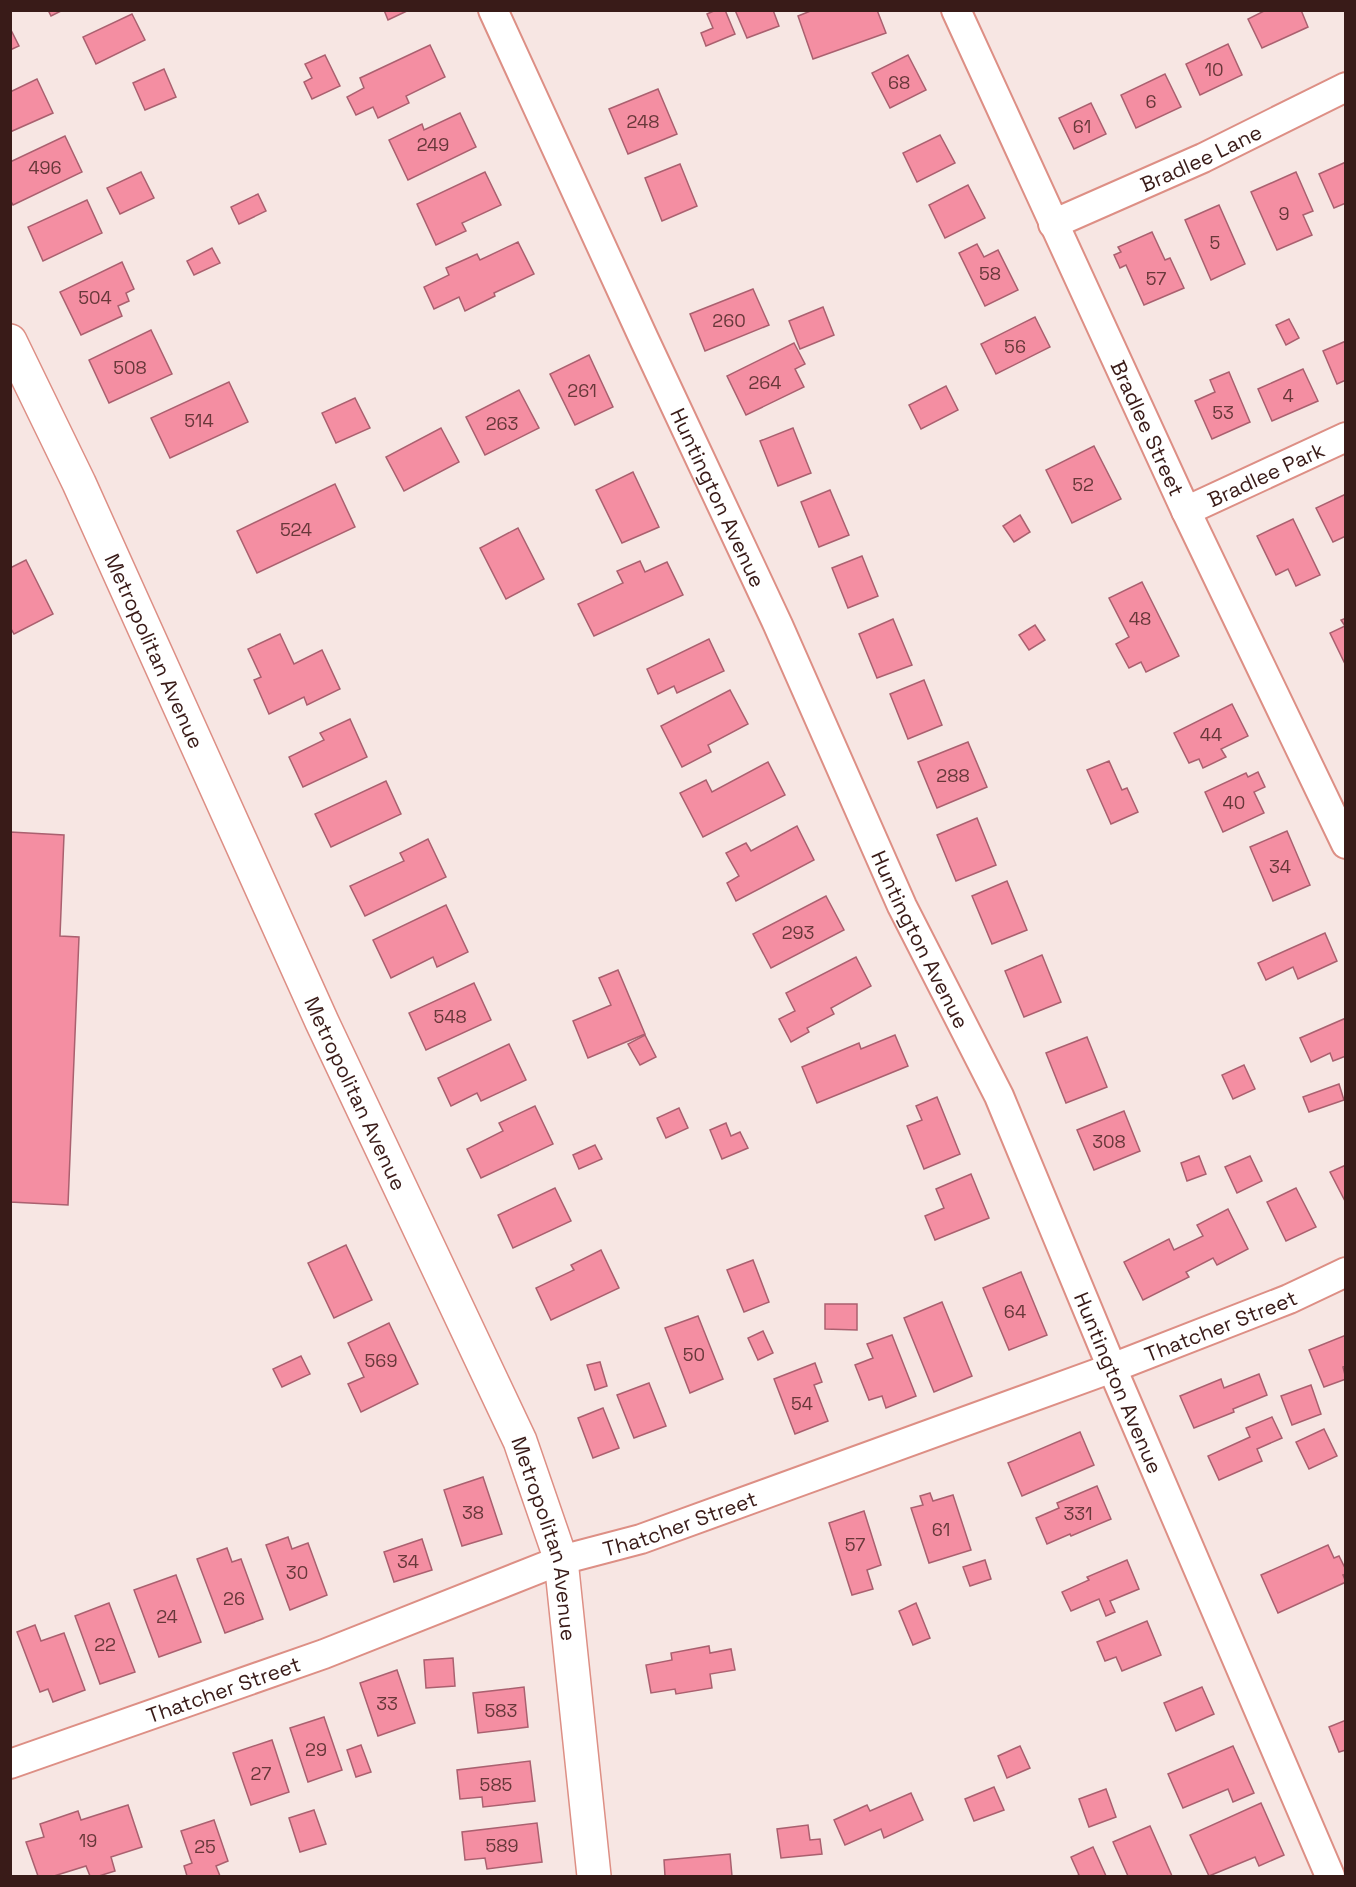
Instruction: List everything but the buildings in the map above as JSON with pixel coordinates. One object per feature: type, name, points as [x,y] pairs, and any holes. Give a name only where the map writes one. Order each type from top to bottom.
[{"type":"street","name":"Huntington Avenue","points":[[493,10],[778,625],[902,906],[999,1096],[1112,1368],[1330,1876]]},
{"type":"street","name":"Bradlee Street","points":[[956,10],[1186,511],[1346,844]]},
{"type":"street","name":"Bradlee Lane","points":[[1053,224],[1203,158],[1346,87]]},
{"type":"street","name":"Metropolitan Avenue","points":[[10,340],[79,483],[322,1022],[520,1441],[561,1560],[594,1876]]},
{"type":"street","name":"Bradlee Park","points":[[1186,511],[1346,437]]},
{"type":"street","name":"Thatcher Street","points":[[10,1764],[324,1654],[561,1560],[641,1539],[1112,1368],[1289,1299],[1346,1272]]}]
